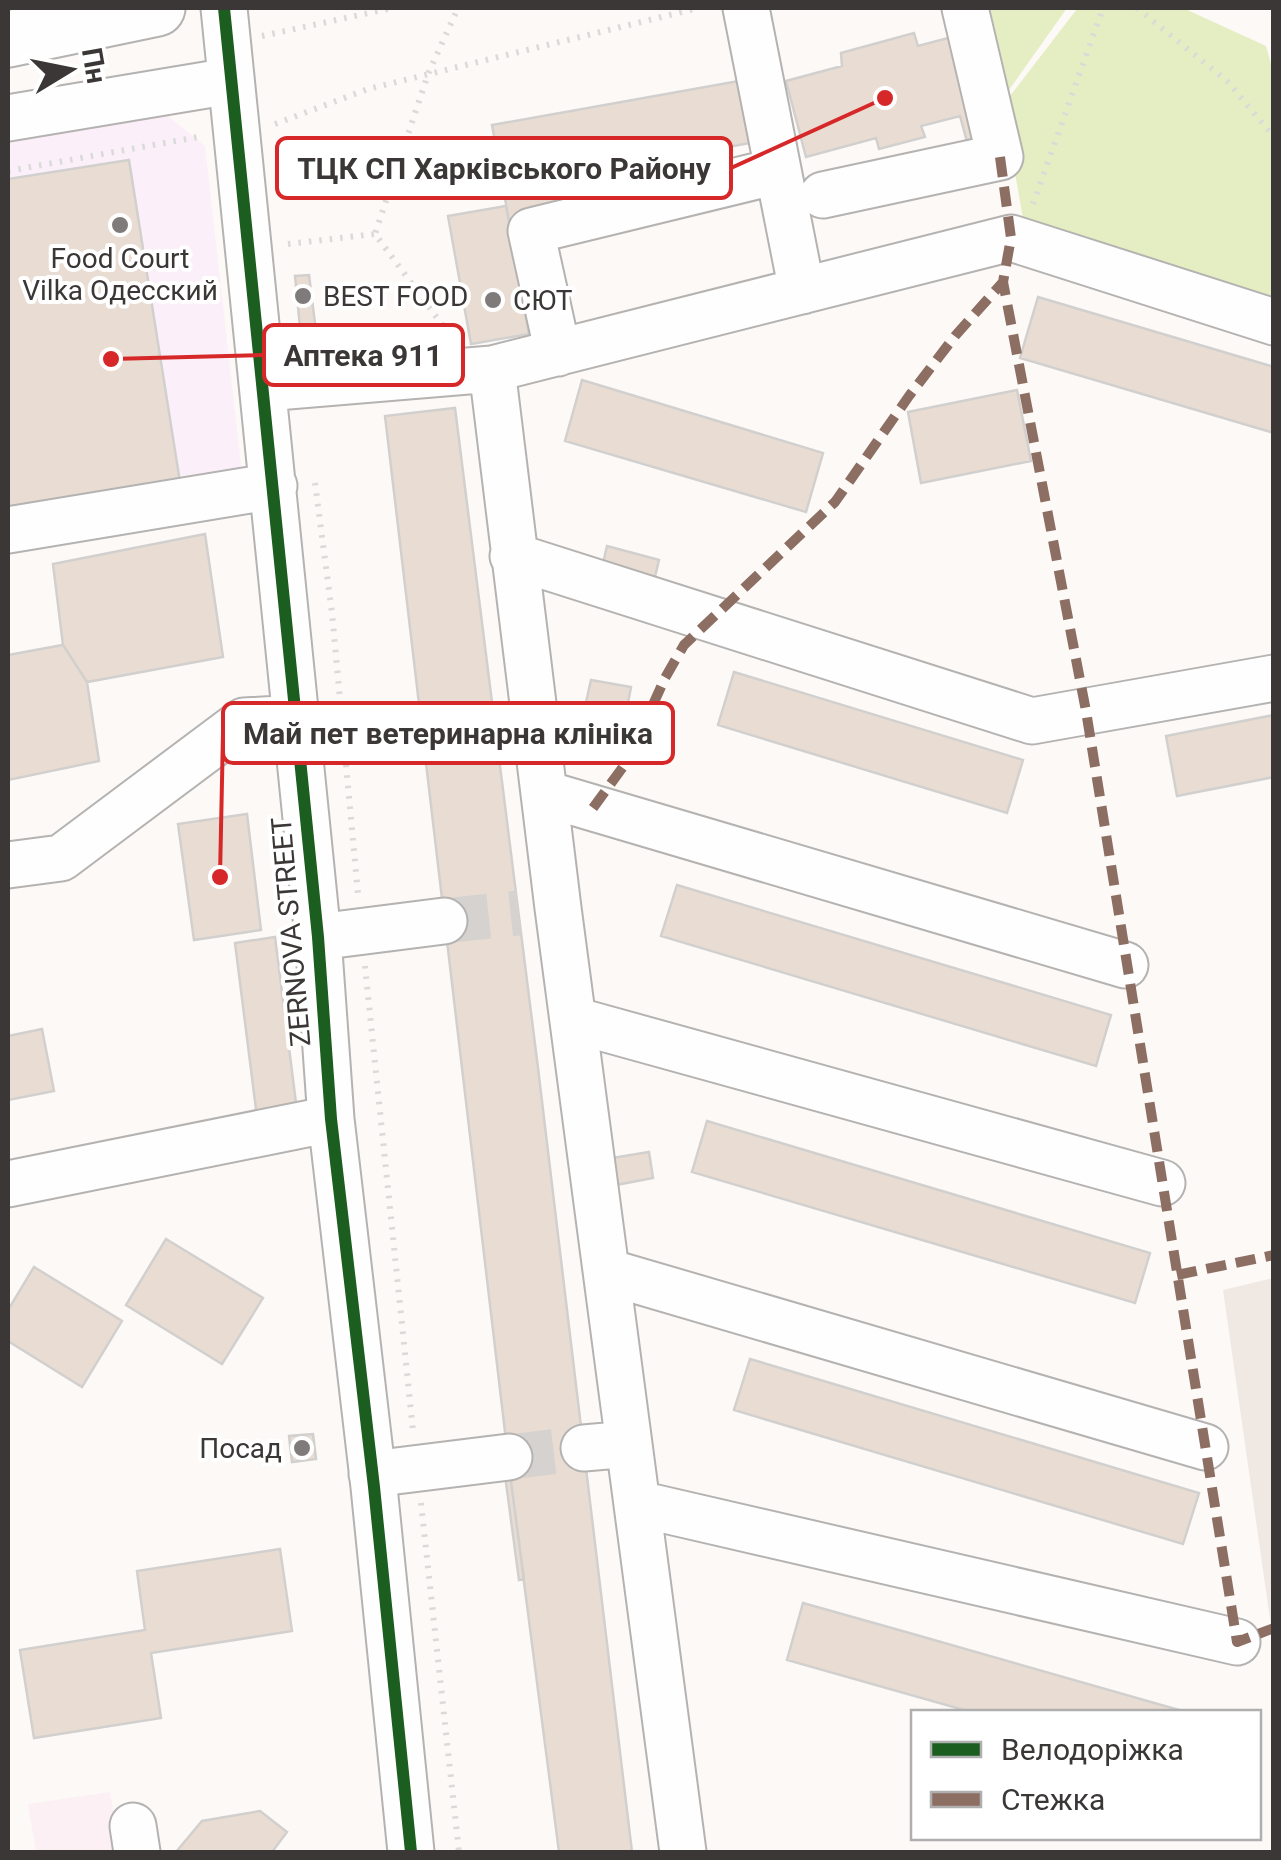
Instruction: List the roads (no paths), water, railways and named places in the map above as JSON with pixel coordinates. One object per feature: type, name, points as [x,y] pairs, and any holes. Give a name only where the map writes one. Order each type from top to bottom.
[{"type":"main road","points":[[8,39],[157,8]]},
{"type":"street","name":"ZERNOVA STREET","points":[[224,8],[318,937],[331,1119],[411,1852]]},
{"type":"street","points":[[746,8],[802,291]]},
{"type":"street","points":[[823,195],[1000,157],[964,8]]},
{"type":"street","points":[[8,118],[230,81]]},
{"type":"street","points":[[558,353],[531,232],[777,172]]},
{"type":"street","points":[[264,388],[484,370],[1011,238],[1274,322]]},
{"type":"street","points":[[484,370],[546,794],[538,910],[574,1020],[683,1852]]},
{"type":"street","points":[[8,530],[274,486]]},
{"type":"street","points":[[513,556],[1032,721],[1274,678]]},
{"type":"street","points":[[8,865],[61,858],[244,721],[296,718]]},
{"type":"street","points":[[546,794],[1125,966]]},
{"type":"street","points":[[318,937],[444,921]]},
{"type":"street","points":[[574,1020],[1162,1183]]},
{"type":"street","points":[[8,1184],[331,1119]]},
{"type":"street","points":[[608,1272],[1205,1448]]},
{"type":"street","points":[[584,1448],[630,1444]]},
{"type":"street","points":[[372,1474],[508,1457]]},
{"type":"street","points":[[639,1504],[1236,1642]]},
{"type":"tunnel","points":[[444,921],[519,913]]},
{"type":"tunnel","points":[[509,1457],[584,1448]]},
{"type":"place","name":"ТЦК СП Харківського Району","points":[[885,98]]},
{"type":"place","name":"Food Court Vilka Одесский","points":[[120,225]]},
{"type":"place","name":"BEST FOOD","points":[[303,296]]},
{"type":"place","name":"СЮТ","points":[[493,300]]},
{"type":"place","name":"Аптека 911","points":[[111,359]]},
{"type":"place","name":"Май пет ветеринарна клініка","points":[[220,877]]},
{"type":"place","name":"Посад","points":[[302,1448]]}]
